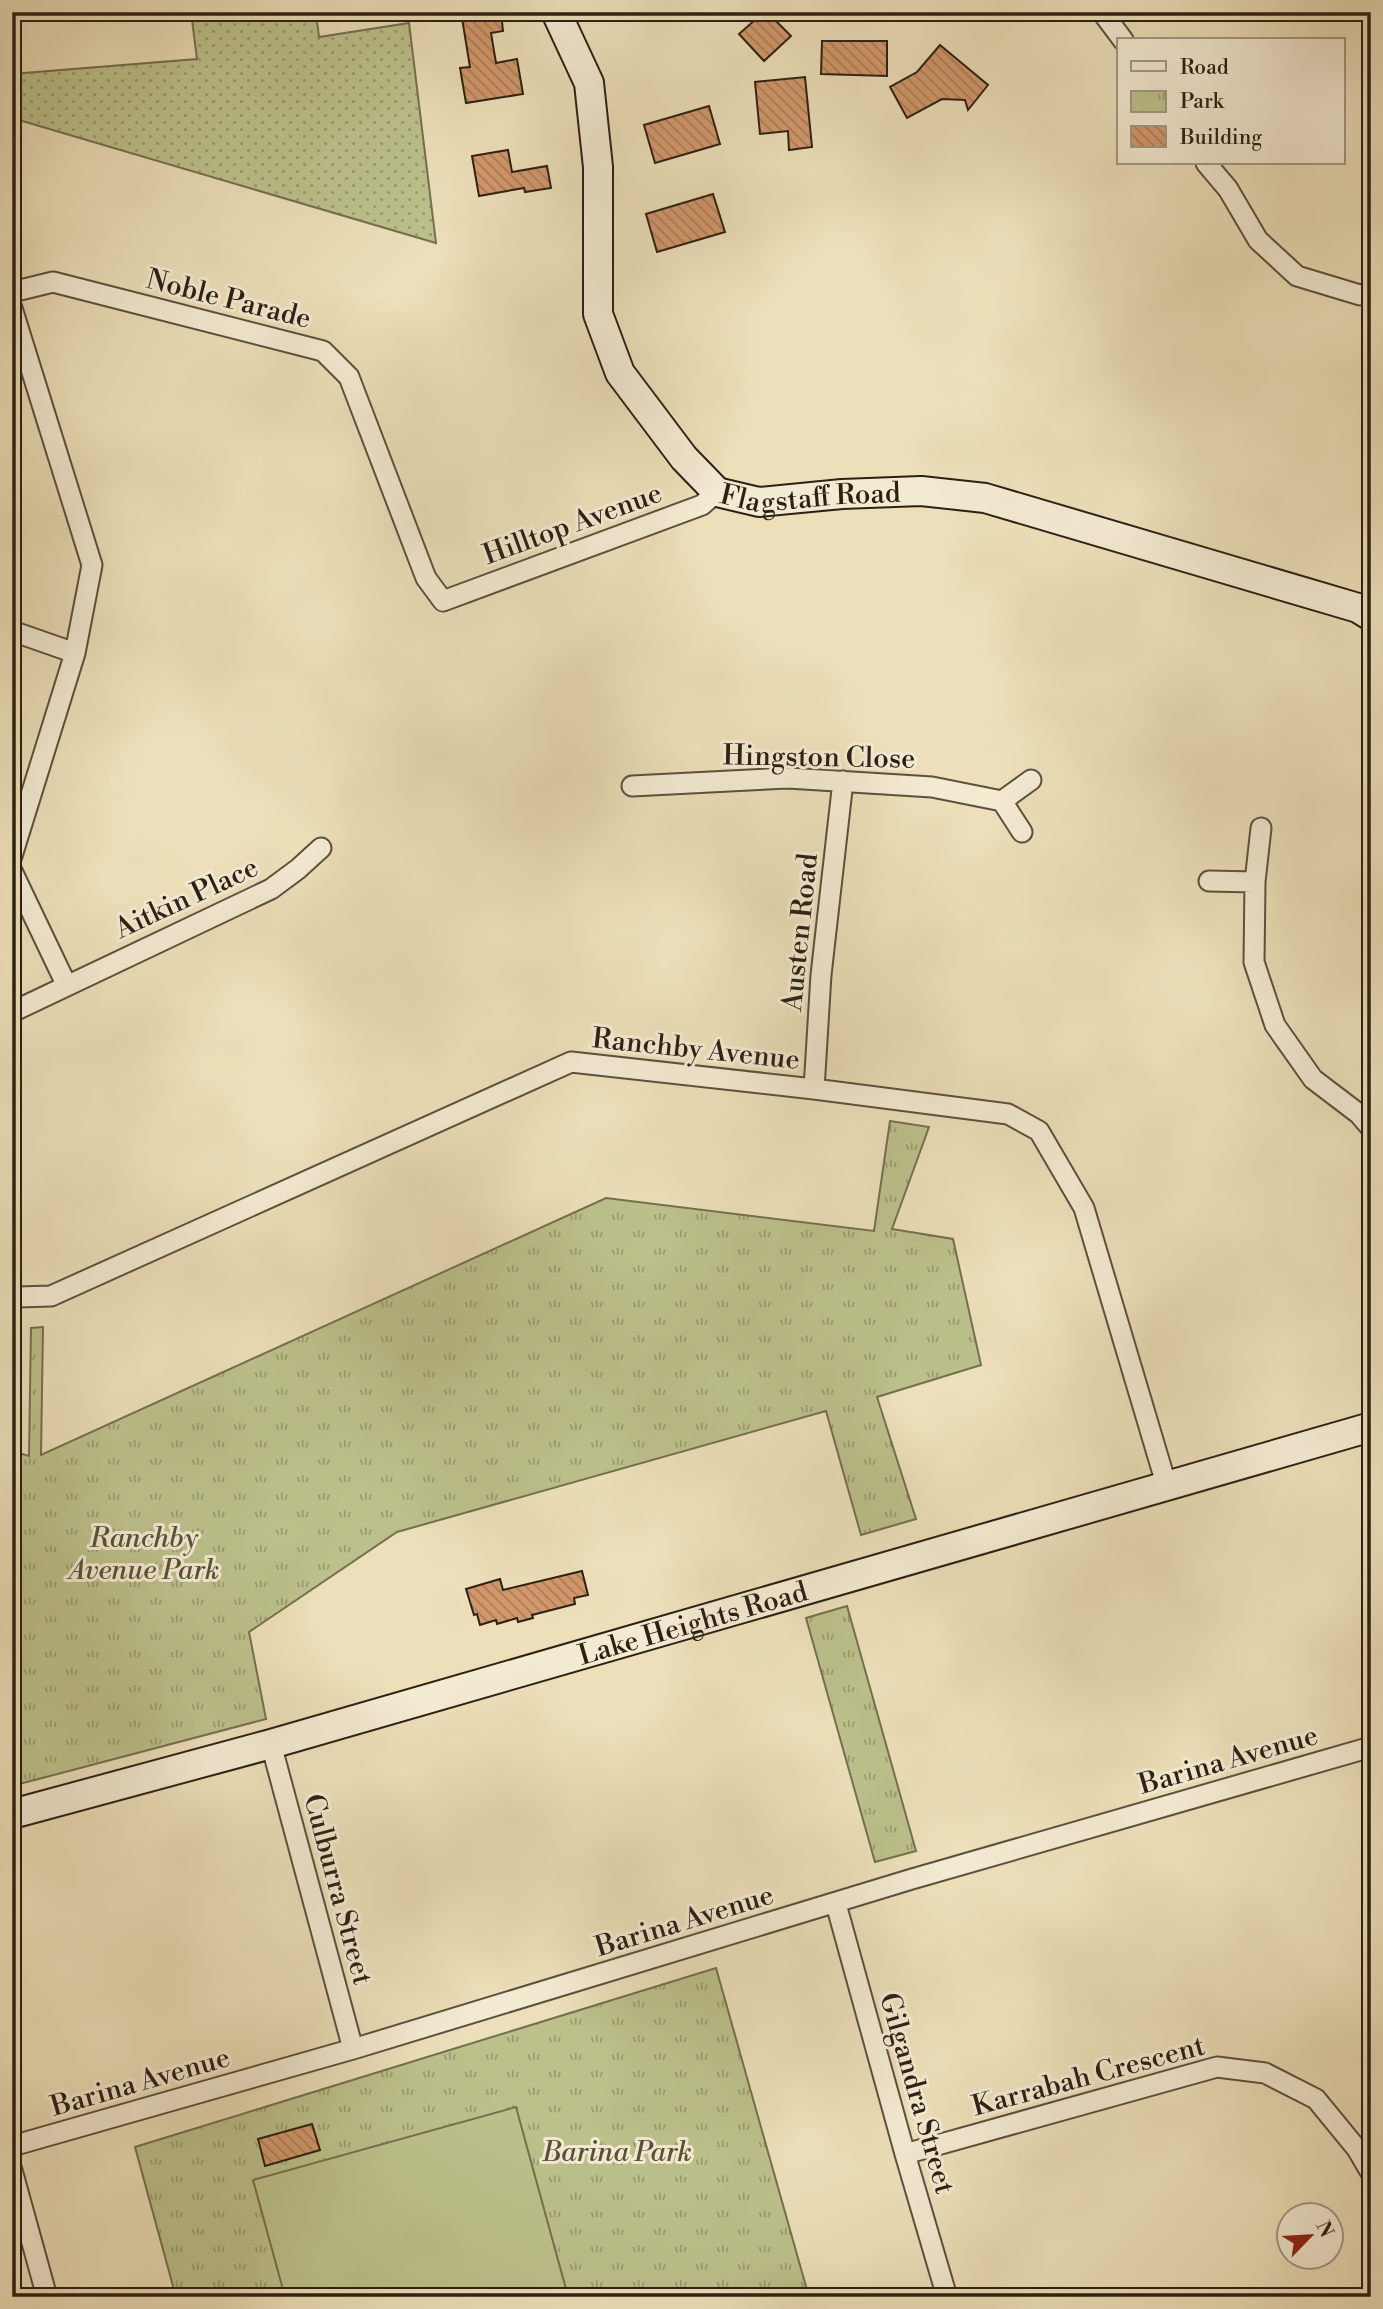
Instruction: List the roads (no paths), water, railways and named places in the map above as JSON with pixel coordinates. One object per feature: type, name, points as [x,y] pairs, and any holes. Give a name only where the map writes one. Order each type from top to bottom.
[{"type":"main road","name":"Flagstaff Road","points":[[556,12],[589,83],[598,167],[598,314],[620,373],[684,458],[717,492],[759,502],[842,494],[921,491],[985,498],[1358,608],[1371,616]]},
{"type":"main road","name":"Lake Heights Road","points":[[12,1814],[271,1744],[1371,1427]]},
{"type":"street","points":[[1102,12],[1122,38]]},
{"type":"street","points":[[1207,164],[1228,189],[1258,240],[1297,276],[1360,295],[1371,294]]},
{"type":"street","name":"Noble Parade","points":[[12,292],[53,282],[323,351],[349,377],[426,578],[443,601]]},
{"type":"street","points":[[12,309],[92,565],[75,653],[12,856]]},
{"type":"street","name":"Hilltop Avenue","points":[[443,601],[702,505],[717,492]]},
{"type":"street","points":[[12,631],[75,653]]},
{"type":"street","name":"Hingston Close","points":[[632,786],[788,778],[843,780],[932,787],[1002,801]]},
{"type":"street","name":"Austen Road","points":[[814,1089],[821,975],[843,780]]},
{"type":"street","points":[[1022,832],[1002,801],[1031,780]]},
{"type":"street","points":[[1261,828],[1255,882],[1254,962],[1275,1025],[1313,1079],[1359,1114],[1371,1128]]},
{"type":"street","name":"Aitkin Place","points":[[12,1012],[66,984],[271,889],[321,848]]},
{"type":"street","points":[[12,871],[66,984]]},
{"type":"street","points":[[1209,881],[1255,882]]},
{"type":"street","name":"Ranchby Avenue","points":[[12,1294],[18,1297],[51,1296],[571,1062],[1008,1114],[1039,1131],[1084,1208],[1167,1487]]},
{"type":"street","name":"Culburra Street","points":[[271,1744],[353,2049]]},
{"type":"street","name":"Barina Avenue","points":[[12,2146],[353,2049],[912,1879],[1371,1747]]},
{"type":"street","name":"Gilgandra Street","points":[[836,1903],[947,2297]]},
{"type":"street","name":"Karrabah Crescent","points":[[905,2154],[1217,2067],[1265,2073],[1316,2099],[1357,2150],[1371,2173]]},
{"type":"street","points":[[12,2170],[47,2297]]},
{"type":"park label","name":"Ranchby Avenue Park","points":[[144,1553]]},
{"type":"park label","name":"Barina Park","points":[[617,2151]]}]
